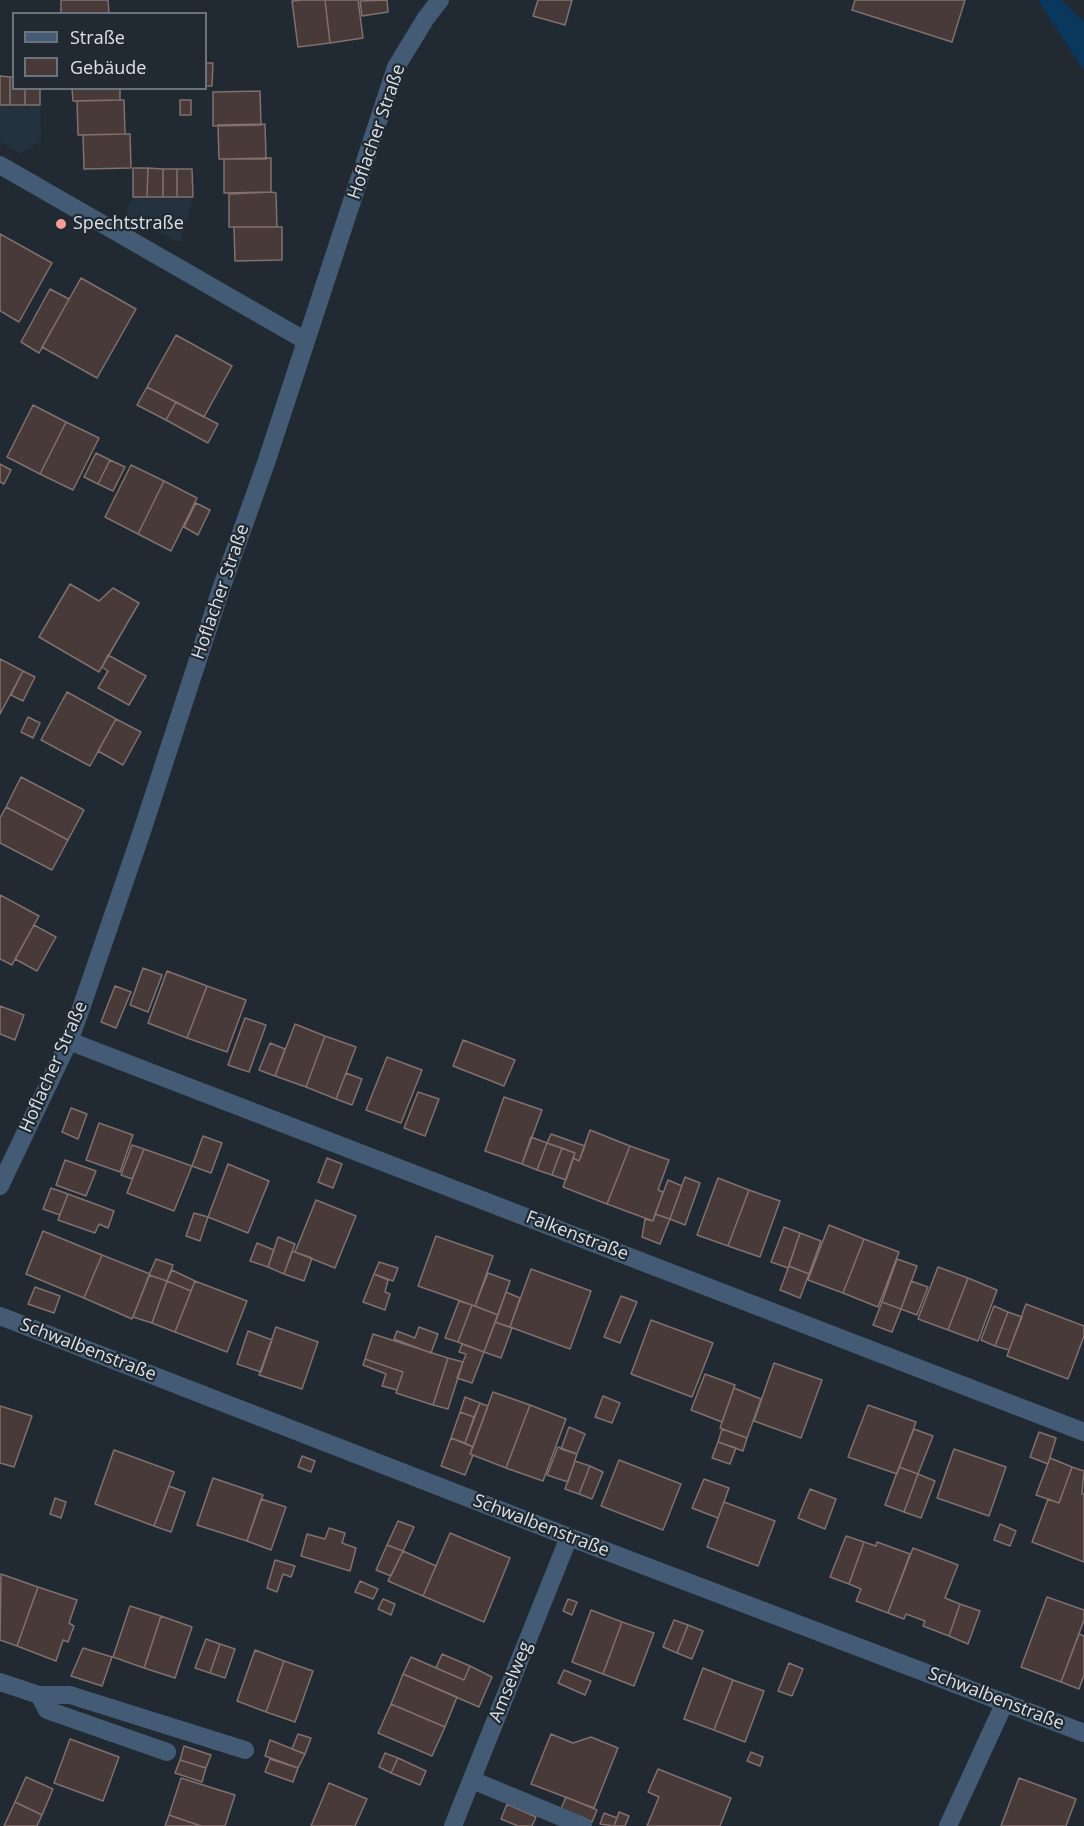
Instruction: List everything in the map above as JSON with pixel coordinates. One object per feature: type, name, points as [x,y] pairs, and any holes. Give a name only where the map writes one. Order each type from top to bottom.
[{"type":"street","name":"Hoflacher Straße","points":[[0,1186],[69,1041],[142,831],[396,67],[426,18],[441,0]]},
{"type":"street","points":[[0,165],[306,341]]},
{"type":"street","name":"Falkenstraße","points":[[69,1041],[1084,1431]]},
{"type":"street","name":"Schwalbenstraße","points":[[0,1316],[568,1537],[1084,1732]]},
{"type":"street","name":"Amselweg","points":[[453,1826],[568,1537]]},
{"type":"street","points":[[0,1682],[39,1695],[70,1695],[245,1750]]},
{"type":"street","points":[[39,1695],[47,1710],[167,1752]]},
{"type":"street","points":[[948,1826],[1005,1702]]},
{"type":"street","points":[[472,1780],[583,1826]]},
{"type":"shaded area","points":[[1038,0],[1062,0],[1084,22],[1084,71]]},
{"type":"shaded area","points":[[0,76],[12,77],[12,90],[40,90],[41,141],[20,154],[0,142]]},
{"type":"shaded area","points":[[133,168],[192,169],[193,197],[180,243],[124,215],[133,197]]},
{"type":"building","points":[[61,0],[108,0],[109,12],[61,12]]},
{"type":"building","points":[[325,0],[330,43],[298,47],[292,1]]},
{"type":"building","points":[[325,0],[358,0],[363,38],[330,43]]},
{"type":"building","points":[[387,0],[388,12],[362,16],[360,1]]},
{"type":"building","points":[[538,0],[572,0],[565,25],[533,16]]},
{"type":"building","points":[[855,0],[965,0],[952,42],[852,10]]},
{"type":"building","points":[[207,63],[213,63],[212,86],[207,86]]},
{"type":"building","points":[[0,76],[10,77],[10,105],[0,105]]},
{"type":"building","points":[[10,77],[12,77],[12,90],[25,90],[25,105],[10,105]]},
{"type":"building","points":[[25,90],[40,90],[40,105],[25,105]]},
{"type":"building","points":[[72,90],[120,90],[120,100],[73,101]]},
{"type":"building","points":[[260,91],[261,125],[213,126],[213,92]]},
{"type":"building","points":[[124,100],[125,134],[78,135],[77,101]]},
{"type":"building","points":[[180,100],[191,100],[191,115],[180,115]]},
{"type":"building","points":[[265,124],[266,159],[219,159],[218,125]]},
{"type":"building","points":[[130,134],[131,168],[84,169],[83,135]]},
{"type":"building","points":[[271,158],[271,192],[224,193],[224,159]]},
{"type":"building","points":[[133,168],[148,168],[147,197],[133,197]]},
{"type":"building","points":[[148,168],[163,169],[163,197],[147,197]]},
{"type":"building","points":[[163,169],[177,169],[177,197],[163,197]]},
{"type":"building","points":[[177,169],[192,169],[193,197],[177,197]]},
{"type":"building","points":[[276,193],[277,227],[229,227],[229,194]]},
{"type":"building","points":[[234,227],[282,227],[282,260],[235,261]]},
{"type":"building","points":[[0,234],[52,263],[19,322],[0,311]]},
{"type":"building","points":[[81,278],[136,309],[97,378],[42,347]]},
{"type":"building","points":[[50,289],[69,299],[39,353],[21,342]]},
{"type":"building","points":[[176,335],[232,366],[204,417],[147,387]]},
{"type":"building","points":[[147,387],[176,402],[166,420],[137,405]]},
{"type":"building","points":[[176,402],[218,424],[208,443],[166,420]]},
{"type":"building","points":[[33,405],[66,422],[40,474],[7,457]]},
{"type":"building","points":[[66,422],[99,438],[73,490],[40,474]]},
{"type":"building","points":[[96,453],[110,460],[98,484],[84,477]]},
{"type":"building","points":[[110,460],[125,467],[113,491],[98,484]]},
{"type":"building","points":[[0,464],[11,470],[4,484],[0,482]]},
{"type":"building","points":[[131,465],[164,481],[138,534],[105,517]]},
{"type":"building","points":[[164,481],[197,498],[171,551],[138,534]]},
{"type":"building","points":[[196,503],[210,510],[198,535],[184,527]]},
{"type":"building","points":[[70,584],[99,601],[113,588],[139,603],[99,672],[39,637]]},
{"type":"building","points":[[108,655],[146,676],[129,705],[98,688],[108,671],[102,667]]},
{"type":"building","points":[[0,659],[23,671],[0,714]]},
{"type":"building","points":[[23,671],[35,677],[23,701],[11,695]]},
{"type":"building","points":[[67,692],[116,719],[90,766],[41,740]]},
{"type":"building","points":[[28,717],[40,723],[33,738],[21,732]]},
{"type":"building","points":[[116,719],[141,732],[123,765],[98,751]]},
{"type":"building","points":[[21,777],[84,810],[68,840],[6,807]]},
{"type":"building","points":[[6,807],[68,840],[52,870],[0,843],[0,818]]},
{"type":"building","points":[[0,895],[39,916],[12,965],[0,959]]},
{"type":"building","points":[[34,925],[56,937],[37,971],[15,959]]},
{"type":"building","points":[[143,968],[162,975],[148,1012],[130,1005]]},
{"type":"building","points":[[167,971],[207,986],[187,1038],[148,1023]]},
{"type":"building","points":[[115,986],[131,992],[116,1028],[101,1022]]},
{"type":"building","points":[[207,986],[246,1000],[227,1052],[187,1038]]},
{"type":"building","points":[[0,1006],[24,1015],[15,1040],[0,1034]]},
{"type":"building","points":[[245,1018],[266,1025],[249,1072],[228,1065]]},
{"type":"building","points":[[295,1024],[325,1036],[306,1087],[275,1076]]},
{"type":"building","points":[[325,1036],[356,1047],[336,1099],[306,1087]]},
{"type":"building","points":[[463,1040],[515,1060],[504,1086],[453,1066]]},
{"type":"building","points":[[270,1043],[285,1049],[275,1076],[259,1070]]},
{"type":"building","points":[[387,1057],[422,1070],[401,1123],[366,1110]]},
{"type":"building","points":[[346,1073],[362,1079],[352,1105],[336,1099]]},
{"type":"building","points":[[418,1092],[439,1099],[425,1136],[404,1128]]},
{"type":"building","points":[[504,1097],[542,1110],[522,1164],[485,1151]]},
{"type":"building","points":[[71,1108],[87,1114],[78,1139],[62,1132]]},
{"type":"building","points":[[99,1123],[133,1135],[120,1172],[86,1160]]},
{"type":"building","points":[[590,1130],[630,1146],[607,1204],[563,1187],[573,1158],[579,1161]]},
{"type":"building","points":[[551,1134],[585,1146],[579,1161],[573,1158],[575,1153],[547,1143]]},
{"type":"building","points":[[203,1136],[222,1143],[211,1173],[192,1166]]},
{"type":"building","points":[[531,1137],[547,1143],[537,1170],[522,1164]]},
{"type":"building","points":[[547,1143],[562,1148],[552,1175],[537,1170]]},
{"type":"building","points":[[132,1145],[144,1149],[132,1179],[121,1175]]},
{"type":"building","points":[[630,1146],[669,1160],[658,1190],[663,1192],[653,1221],[607,1204]]},
{"type":"building","points":[[562,1148],[575,1153],[566,1180],[552,1175]]},
{"type":"building","points":[[144,1149],[192,1166],[174,1211],[127,1193]]},
{"type":"building","points":[[327,1158],[342,1164],[333,1188],[318,1182]]},
{"type":"building","points":[[65,1160],[96,1171],[86,1196],[56,1185]]},
{"type":"building","points":[[228,1164],[269,1181],[248,1233],[208,1217]]},
{"type":"building","points":[[685,1177],[700,1183],[685,1225],[670,1219]]},
{"type":"building","points":[[718,1178],[749,1190],[728,1246],[697,1235]]},
{"type":"building","points":[[668,1180],[682,1186],[670,1219],[655,1214]]},
{"type":"building","points":[[51,1188],[68,1194],[60,1215],[43,1209]]},
{"type":"building","points":[[749,1190],[780,1201],[760,1257],[728,1246]]},
{"type":"building","points":[[68,1194],[114,1211],[108,1228],[99,1224],[95,1233],[58,1220]]},
{"type":"building","points":[[316,1200],[356,1216],[335,1268],[295,1252]]},
{"type":"building","points":[[194,1213],[208,1217],[200,1241],[186,1236]]},
{"type":"building","points":[[655,1214],[670,1219],[660,1244],[642,1237],[645,1219],[653,1221]]},
{"type":"building","points":[[829,1225],[864,1239],[843,1293],[808,1280]]},
{"type":"building","points":[[784,1227],[800,1233],[788,1268],[771,1262]]},
{"type":"building","points":[[43,1231],[102,1255],[84,1298],[26,1274]]},
{"type":"building","points":[[800,1233],[821,1241],[809,1274],[789,1266]]},
{"type":"building","points":[[436,1236],[493,1256],[475,1306],[418,1286]]},
{"type":"building","points":[[278,1237],[295,1244],[284,1274],[268,1267]]},
{"type":"building","points":[[864,1239],[899,1252],[878,1307],[843,1293]]},
{"type":"building","points":[[257,1243],[274,1250],[268,1267],[250,1261]]},
{"type":"building","points":[[292,1251],[312,1258],[304,1281],[284,1274]]},
{"type":"building","points":[[102,1255],[150,1274],[132,1319],[84,1298]]},
{"type":"building","points":[[156,1259],[173,1265],[167,1281],[149,1275]]},
{"type":"building","points":[[897,1259],[917,1266],[901,1309],[882,1302]]},
{"type":"building","points":[[379,1262],[398,1268],[393,1281],[374,1274]]},
{"type":"building","points":[[789,1266],[809,1274],[800,1298],[780,1290]]},
{"type":"building","points":[[938,1267],[968,1278],[948,1330],[918,1319]]},
{"type":"building","points":[[531,1269],[591,1291],[570,1349],[510,1327]]},
{"type":"building","points":[[172,1270],[195,1281],[191,1291],[167,1281]]},
{"type":"building","points":[[488,1273],[510,1281],[498,1315],[475,1306]]},
{"type":"building","points":[[374,1274],[388,1280],[385,1292],[390,1294],[385,1310],[363,1302]]},
{"type":"building","points":[[149,1275],[167,1281],[152,1323],[133,1317]]},
{"type":"building","points":[[968,1278],[997,1290],[978,1341],[948,1330]]},
{"type":"building","points":[[167,1281],[191,1291],[175,1332],[152,1323]]},
{"type":"building","points":[[195,1281],[247,1301],[227,1352],[175,1332]]},
{"type":"building","points":[[911,1281],[928,1287],[917,1315],[901,1309]]},
{"type":"building","points":[[35,1287],[60,1296],[54,1313],[28,1304]]},
{"type":"building","points":[[506,1292],[520,1298],[510,1327],[495,1322]]},
{"type":"building","points":[[621,1296],[637,1302],[620,1343],[604,1337]]},
{"type":"building","points":[[459,1301],[472,1305],[458,1342],[445,1338]]},
{"type":"building","points":[[882,1302],[901,1309],[892,1332],[873,1325]]},
{"type":"building","points":[[1026,1304],[1084,1326],[1084,1336],[1068,1379],[1007,1356]]},
{"type":"building","points":[[472,1305],[498,1315],[484,1352],[458,1342]]},
{"type":"building","points":[[994,1306],[1008,1312],[995,1346],[981,1340]]},
{"type":"building","points":[[1008,1312],[1022,1317],[1009,1350],[995,1346]]},
{"type":"building","points":[[651,1320],[713,1343],[692,1397],[631,1374]]},
{"type":"building","points":[[495,1322],[512,1328],[501,1358],[484,1352]]},
{"type":"building","points":[[276,1327],[318,1342],[302,1389],[259,1375]]},
{"type":"building","points":[[419,1327],[438,1334],[431,1353],[394,1339],[397,1331],[415,1338]]},
{"type":"building","points":[[248,1331],[272,1340],[261,1372],[237,1364]]},
{"type":"building","points":[[373,1334],[448,1358],[433,1405],[396,1393],[403,1372],[365,1359]]},
{"type":"building","points":[[462,1344],[484,1352],[472,1383],[457,1378],[466,1354],[459,1352]]},
{"type":"building","points":[[448,1358],[463,1362],[448,1409],[433,1405]]},
{"type":"building","points":[[365,1359],[403,1372],[397,1390],[382,1386],[386,1374],[363,1365]]},
{"type":"building","points":[[774,1363],[822,1380],[801,1438],[754,1421]]},
{"type":"building","points":[[705,1374],[735,1385],[722,1422],[691,1410]]},
{"type":"building","points":[[734,1388],[761,1399],[747,1438],[720,1428]]},
{"type":"building","points":[[493,1392],[530,1405],[506,1468],[470,1454]]},
{"type":"building","points":[[603,1396],[620,1403],[612,1423],[595,1417]]},
{"type":"building","points":[[465,1397],[480,1403],[474,1417],[460,1412]]},
{"type":"building","points":[[480,1403],[488,1406],[473,1447],[465,1443]]},
{"type":"building","points":[[530,1405],[566,1419],[543,1481],[506,1468]]},
{"type":"building","points":[[868,1405],[916,1422],[897,1474],[848,1457]]},
{"type":"building","points":[[0,1406],[32,1416],[14,1467],[0,1463]]},
{"type":"building","points":[[460,1412],[474,1417],[465,1443],[451,1438]]},
{"type":"building","points":[[569,1427],[585,1434],[577,1454],[561,1449]]},
{"type":"building","points":[[722,1429],[747,1438],[743,1451],[718,1442]]},
{"type":"building","points":[[914,1429],[933,1436],[918,1474],[899,1467]]},
{"type":"building","points":[[1039,1432],[1056,1438],[1048,1464],[1030,1457]]},
{"type":"building","points":[[451,1438],[473,1447],[470,1454],[473,1455],[465,1475],[441,1466]]},
{"type":"building","points":[[718,1442],[736,1448],[730,1464],[712,1458]]},
{"type":"building","points":[[558,1447],[577,1454],[568,1482],[547,1475]]},
{"type":"building","points":[[954,1449],[1006,1467],[989,1516],[937,1498]]},
{"type":"building","points":[[114,1450],[174,1472],[154,1526],[95,1504]]},
{"type":"building","points":[[302,1456],[315,1461],[311,1472],[298,1467]]},
{"type":"building","points":[[1050,1458],[1072,1467],[1059,1503],[1036,1495]]},
{"type":"building","points":[[619,1460],[681,1484],[663,1530],[601,1506]]},
{"type":"building","points":[[575,1461],[590,1466],[579,1494],[565,1489]]},
{"type":"building","points":[[590,1466],[603,1472],[592,1499],[579,1494]]},
{"type":"building","points":[[899,1467],[918,1474],[904,1512],[885,1505]]},
{"type":"building","points":[[1072,1467],[1084,1471],[1082,1494],[1084,1494],[1084,1562],[1032,1542],[1048,1499],[1059,1503]]},
{"type":"building","points":[[918,1474],[935,1481],[921,1518],[904,1512]]},
{"type":"building","points":[[213,1478],[263,1495],[247,1541],[197,1525]]},
{"type":"building","points":[[704,1479],[729,1488],[718,1518],[692,1508]]},
{"type":"building","points":[[169,1486],[185,1492],[171,1532],[154,1526]]},
{"type":"building","points":[[810,1489],[836,1499],[825,1529],[798,1518]]},
{"type":"building","points":[[55,1498],[66,1502],[61,1518],[50,1514]]},
{"type":"building","points":[[261,1499],[286,1507],[271,1550],[247,1541]]},
{"type":"building","points":[[724,1502],[775,1521],[758,1566],[707,1547]]},
{"type":"building","points":[[398,1521],[414,1527],[403,1551],[387,1545]]},
{"type":"building","points":[[1000,1524],[1016,1531],[1010,1546],[994,1540]]},
{"type":"building","points":[[329,1528],[345,1533],[342,1543],[356,1548],[350,1571],[301,1556],[307,1534],[325,1539]]},
{"type":"building","points":[[450,1533],[510,1558],[484,1622],[423,1596]]},
{"type":"building","points":[[846,1536],[864,1542],[849,1584],[830,1577]]},
{"type":"building","points":[[864,1542],[876,1546],[877,1542],[910,1554],[888,1613],[856,1601],[861,1589],[849,1584]]},
{"type":"building","points":[[387,1545],[403,1551],[391,1576],[376,1570]]},
{"type":"building","points":[[913,1548],[958,1565],[945,1598],[960,1604],[949,1636],[923,1626],[925,1621],[906,1614],[904,1619],[888,1613]]},
{"type":"building","points":[[403,1551],[436,1566],[423,1596],[388,1581]]},
{"type":"building","points":[[275,1560],[295,1566],[291,1577],[283,1574],[277,1592],[267,1588]]},
{"type":"building","points":[[1,1574],[38,1587],[17,1646],[0,1640]]},
{"type":"building","points":[[360,1581],[378,1589],[373,1599],[355,1592]]},
{"type":"building","points":[[38,1587],[77,1600],[69,1623],[74,1626],[68,1642],[63,1640],[56,1661],[17,1646]]},
{"type":"building","points":[[1047,1597],[1084,1610],[1084,1620],[1061,1682],[1021,1667]]},
{"type":"building","points":[[383,1599],[395,1604],[391,1615],[378,1609]]},
{"type":"building","points":[[568,1599],[577,1602],[572,1615],[563,1611]]},
{"type":"building","points":[[960,1604],[980,1611],[968,1644],[949,1636]]},
{"type":"building","points":[[130,1606],[161,1616],[144,1668],[113,1657]]},
{"type":"building","points":[[591,1610],[622,1622],[603,1674],[572,1662]]},
{"type":"building","points":[[161,1616],[192,1627],[175,1678],[144,1668]]},
{"type":"building","points":[[674,1620],[688,1625],[677,1653],[663,1647]]},
{"type":"building","points":[[622,1622],[654,1633],[634,1686],[603,1674]]},
{"type":"building","points":[[688,1625],[703,1631],[692,1659],[677,1653]]},
{"type":"building","points":[[1079,1634],[1084,1636],[1084,1675],[1079,1689],[1061,1682]]},
{"type":"building","points":[[206,1639],[220,1644],[210,1673],[195,1668]]},
{"type":"building","points":[[220,1644],[235,1649],[225,1678],[210,1673]]},
{"type":"building","points":[[83,1648],[112,1657],[102,1686],[71,1676]]},
{"type":"building","points":[[255,1650],[284,1661],[266,1712],[237,1701]]},
{"type":"building","points":[[442,1654],[470,1666],[464,1680],[436,1668]]},
{"type":"building","points":[[411,1657],[464,1680],[470,1666],[492,1677],[479,1707],[403,1674]]},
{"type":"building","points":[[284,1661],[313,1671],[295,1722],[266,1712]]},
{"type":"building","points":[[789,1663],[803,1669],[792,1696],[778,1691]]},
{"type":"building","points":[[703,1668],[733,1680],[714,1730],[684,1719]]},
{"type":"building","points":[[564,1670],[591,1681],[585,1695],[558,1683]]},
{"type":"building","points":[[403,1674],[457,1697],[445,1727],[391,1704]]},
{"type":"building","points":[[733,1680],[764,1691],[745,1742],[714,1730]]},
{"type":"building","points":[[391,1704],[445,1727],[432,1756],[378,1733]]},
{"type":"building","points":[[298,1734],[311,1738],[305,1754],[292,1749]]},
{"type":"building","points":[[551,1734],[573,1743],[591,1737],[618,1748],[594,1808],[531,1784]]},
{"type":"building","points":[[70,1739],[119,1757],[103,1801],[54,1783]]},
{"type":"building","points":[[270,1740],[305,1754],[298,1768],[265,1756]]},
{"type":"building","points":[[184,1746],[211,1755],[206,1768],[180,1760]]},
{"type":"building","points":[[751,1752],[763,1757],[760,1766],[747,1761]]},
{"type":"building","points":[[385,1753],[398,1758],[391,1773],[379,1767]]},
{"type":"building","points":[[398,1758],[426,1771],[420,1785],[391,1773]]},
{"type":"building","points":[[270,1759],[298,1768],[293,1782],[265,1772]]},
{"type":"building","points":[[180,1760],[206,1768],[202,1782],[175,1773]]},
{"type":"building","points":[[658,1769],[731,1798],[720,1826],[647,1826],[659,1797],[648,1792]]},
{"type":"building","points":[[26,1777],[53,1789],[42,1815],[15,1802]]},
{"type":"building","points":[[181,1778],[235,1795],[225,1826],[201,1826],[169,1815]]},
{"type":"building","points":[[1019,1778],[1076,1799],[1066,1826],[1001,1826]]},
{"type":"building","points":[[329,1783],[367,1799],[355,1826],[311,1826]]},
{"type":"building","points":[[566,1797],[597,1810],[592,1822],[561,1809]]},
{"type":"building","points":[[15,1802],[42,1815],[37,1826],[4,1826]]},
{"type":"building","points":[[507,1804],[536,1817],[532,1826],[518,1826],[501,1819]]},
{"type":"building","points":[[619,1812],[629,1816],[625,1826],[614,1826]]},
{"type":"building","points":[[604,1813],[617,1818],[614,1826],[600,1824]]},
{"type":"building","points":[[169,1815],[201,1826],[165,1826]]},
{"type":"place","name":"Spechtstraße","points":[[61,224]]}]
